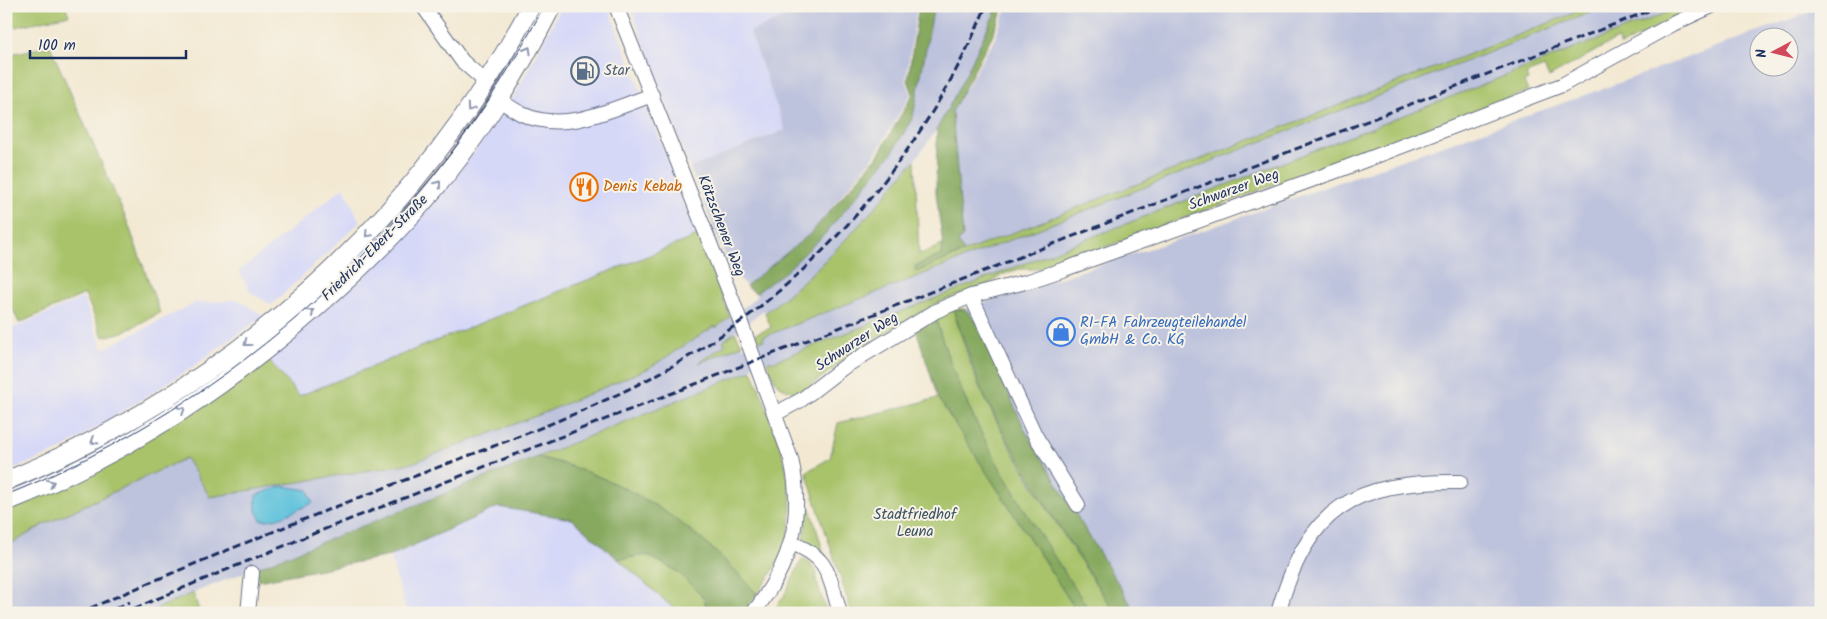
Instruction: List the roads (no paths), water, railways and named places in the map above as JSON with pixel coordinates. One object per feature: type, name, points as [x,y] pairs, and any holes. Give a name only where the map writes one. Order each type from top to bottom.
[{"type":"main road","name":"Friedrich-Ebert-Straße","points":[[6,481],[64,457],[136,416],[228,358],[348,256],[382,220],[444,146],[487,83],[532,6]]},
{"type":"main road","name":"Friedrich-Ebert-Straße","points":[[6,502],[74,472],[141,436],[238,373],[266,352],[360,268],[429,194],[459,158],[499,100],[552,6]]},
{"type":"street","points":[[423,6],[462,60],[487,83]]},
{"type":"street","name":"Kötzschener Weg","points":[[616,6],[792,459],[797,508],[791,543],[776,581],[753,613]]},
{"type":"street","name":"Schwarzer Weg","points":[[774,414],[801,400],[844,367],[936,311],[971,296],[1065,269],[1342,169],[1562,85],[1673,24],[1712,6]]},
{"type":"street","points":[[499,100],[523,115],[542,120],[562,122],[581,119],[652,95]]},
{"type":"street","points":[[971,296],[1035,435],[1078,505]]},
{"type":"street","points":[[1278,613],[1296,565],[1312,536],[1316,529],[1338,507],[1363,494],[1390,486],[1460,482]]},
{"type":"street","points":[[791,543],[816,554],[822,560],[840,613]]},
{"type":"street","points":[[248,613],[252,573]]},
{"type":"water","points":[[283,486],[308,490],[313,503],[281,517],[261,520],[256,511],[256,495]]},
{"type":"tram line","points":[[6,495],[90,457],[171,411],[247,358],[318,298],[384,233],[444,162],[498,86],[544,6]]},
{"type":"railway","points":[[79,613],[282,528],[595,405],[656,375],[710,343],[761,306],[808,265],[852,219],[893,170],[929,118],[960,63],[986,6]]},
{"type":"railway","points":[[123,613],[315,533],[1661,6]]},
{"type":"railway","points":[[105,613],[130,602]]},
{"type":"place","name":"Star","points":[[585,71]]},
{"type":"place","name":"Denis Kebab","points":[[584,187]]},
{"type":"place","name":"RI-FA Fahrzeugteilehandel GmbH & Co. KG","points":[[1061,332]]},
{"type":"park label","name":"Stadtfriedhof Leuna","points":[[915,524]]}]
